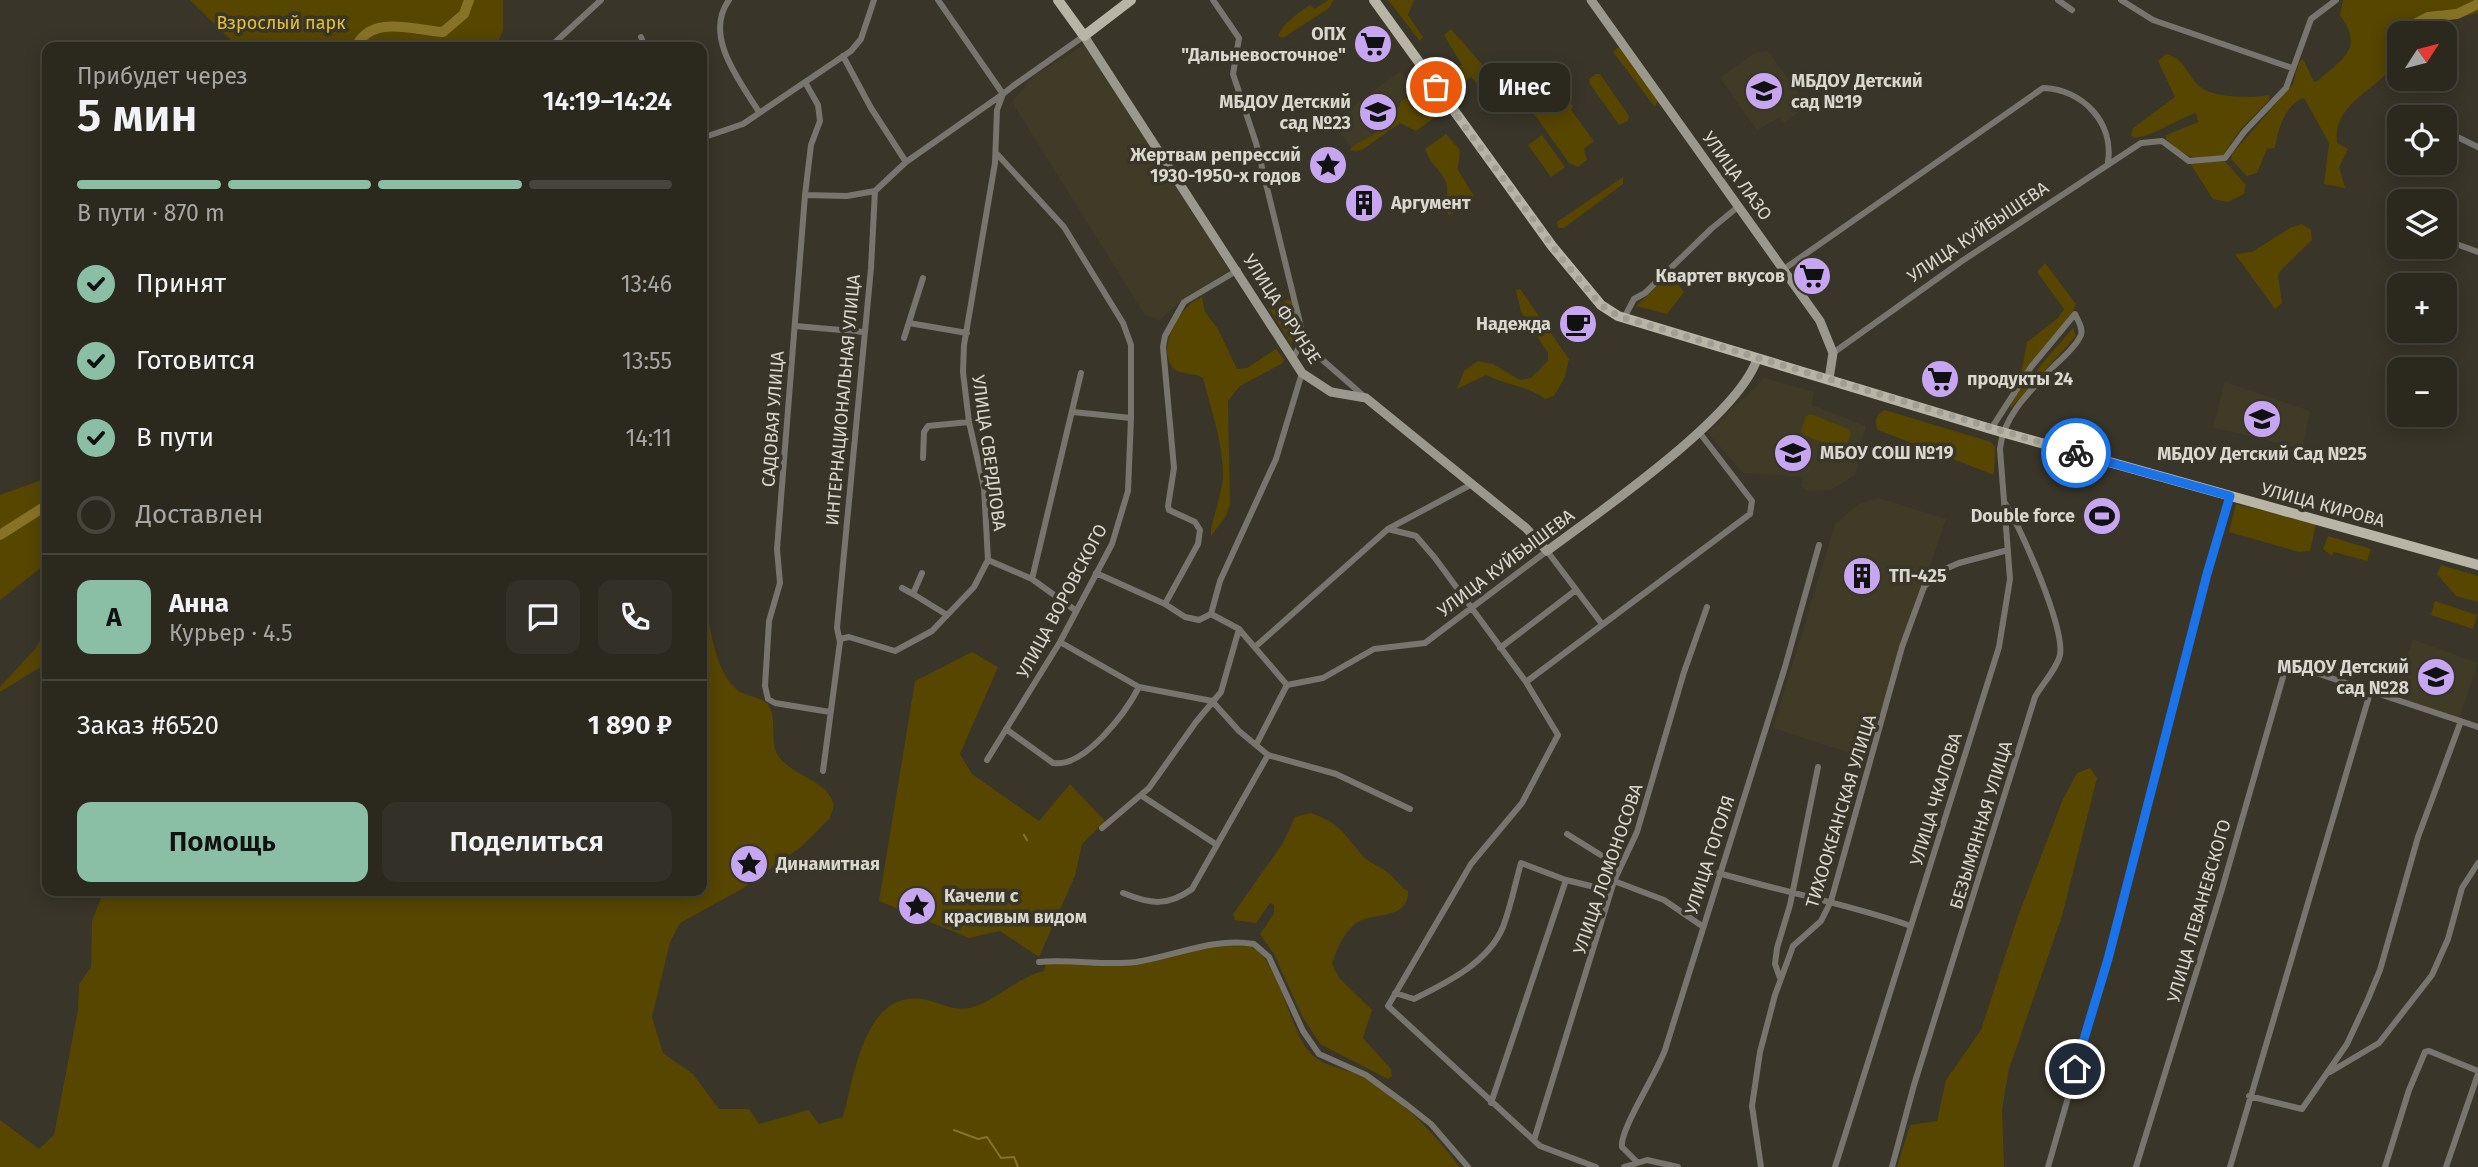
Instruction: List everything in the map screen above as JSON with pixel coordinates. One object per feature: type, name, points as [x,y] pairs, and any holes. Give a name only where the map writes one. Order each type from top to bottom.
[{"type":"main road","name":"УЛИЦА ФРУНЗЕ","points":[[1059,0],[1238,270],[1302,373],[1322,388],[1366,398],[1525,528],[1548,551]]},
{"type":"main road","points":[[1084,36],[1131,0]]},
{"type":"main road","name":"УЛИЦА КИРОВА","points":[[1374,0],[1552,246],[1601,305],[1624,318],[1991,429],[2478,565]]},
{"type":"main road","name":"УЛИЦА ЛАЗО","points":[[1591,0],[1820,321],[1833,353]]},
{"type":"main road","points":[[1829,379],[1833,353]]},
{"type":"main road","name":"УЛИЦА КУЙБЫШЕВА","points":[[1548,551],[1699,432],[1732,397],[1754,369],[1757,359]]},
{"type":"street","points":[[556,42],[601,0]]},
{"type":"street","points":[[729,0],[720,16],[723,50],[759,112]]},
{"type":"street","points":[[707,137],[730,131],[843,57],[859,43],[874,0]]},
{"type":"street","points":[[938,0],[1003,94]]},
{"type":"street","points":[[1213,0],[1239,38],[1233,74],[1260,157],[1296,304],[1302,342],[1293,358]]},
{"type":"street","points":[[2058,0],[2073,10]]},
{"type":"street","points":[[2121,0],[2153,20],[2292,68],[2311,19],[2336,0]]},
{"type":"street","points":[[805,195],[851,195],[875,191],[906,162],[1084,36]]},
{"type":"street","points":[[641,37],[643,42]]},
{"type":"street","points":[[843,57],[875,115],[906,162]]},
{"type":"street","name":"УЛИЦА КУЙБЫШЕВА","points":[[1833,353],[1941,275],[2108,162],[2141,143],[2156,139],[2189,161],[2225,158],[2244,132],[2286,88],[2292,68]]},
{"type":"street","name":"САДОВАЯ УЛИЦА","points":[[805,82],[818,105],[820,121],[811,145],[805,195],[778,550],[780,583],[769,621],[765,686],[772,702],[830,712]]},
{"type":"street","points":[[1784,269],[2043,88],[2061,89],[2080,98],[2093,110],[2111,145],[2108,162]]},
{"type":"street","name":"УЛИЦА СВЕРДЛОВА","points":[[988,560],[984,488],[969,422],[963,372],[996,154],[996,113],[1003,94]]},
{"type":"street","points":[[2457,137],[2478,148]]},
{"type":"street","name":"УЛИЦА ВОРОВСКОГО","points":[[987,760],[1060,642],[1117,531],[1128,491],[1131,418],[1131,345],[1123,323],[1064,228],[996,154]]},
{"type":"street","name":"ИНТЕРНАЦИОНАЛЬНАЯ УЛИЦА","points":[[823,771],[839,639],[837,628],[873,246],[875,191]]},
{"type":"street","points":[[1624,318],[1634,299],[1645,293],[1686,257],[1703,236],[1740,206]]},
{"type":"street","points":[[2457,244],[2478,252]]},
{"type":"street","points":[[1165,604],[1198,544],[1200,530],[1195,522],[1169,510],[1168,506],[1174,468],[1164,342],[1184,302],[1238,270]]},
{"type":"street","points":[[904,338],[923,278]]},
{"type":"street","points":[[1991,429],[2031,366],[2075,314],[2081,327],[2081,335],[2015,410],[2002,432]]},
{"type":"street","points":[[909,323],[967,333]]},
{"type":"street","points":[[795,326],[864,332]]},
{"type":"street","points":[[1302,342],[1366,398]]},
{"type":"street","points":[[1031,579],[1081,373]]},
{"type":"street","points":[[1211,614],[1220,581],[1276,458],[1302,373]]},
{"type":"street","points":[[1073,412],[1131,418]]},
{"type":"street","points":[[923,458],[925,429],[934,424],[969,422]]},
{"type":"street","points":[[1526,682],[1753,510],[1749,496],[1699,432]]},
{"type":"street","name":"УЛИЦА ЧКАЛОВА","points":[[1835,1167],[1999,647],[2009,595],[2000,449],[2002,432]]},
{"type":"street","points":[[1255,647],[1388,528],[1472,484]]},
{"type":"street","points":[[2048,1167],[2108,959],[2207,574],[2230,496]]},
{"type":"street","name":"БЕЗЫМЯННАЯ УЛИЦА","points":[[1892,1167],[1914,1086],[2035,697],[2060,655],[2061,643],[2056,619],[2004,501]]},
{"type":"street","points":[[1388,528],[1416,536],[1526,682],[1556,730],[1557,739],[1522,803],[1471,864],[1388,1006],[1545,1150],[1596,1167]]},
{"type":"street","name":"УЛИЦА ГОГОЛЯ","points":[[1637,1162],[1622,1147],[1623,1132],[1659,1067],[1784,667],[1819,545]]},
{"type":"street","name":"УЛИЦА КУЙБЫШЕВА","points":[[1287,685],[1323,678],[1374,649],[1425,643],[1548,551]]},
{"type":"street","name":"УЛИЦА ФРУНЗЕ","points":[[1548,551],[1602,624]]},
{"type":"street","name":"ТИХООКЕАНСКАЯ УЛИЦА","points":[[1761,1167],[1752,1106],[1760,1052],[1780,978],[1793,946],[1821,921],[1831,901],[1902,647],[1924,587],[1934,575],[1959,563],[2008,551]]},
{"type":"street","points":[[839,639],[849,637],[895,651],[919,640],[974,587],[988,560],[1031,579],[1075,610]]},
{"type":"street","points":[[913,594],[922,573]]},
{"type":"street","points":[[1096,573],[1165,604],[1193,620],[1211,614],[1239,629],[1287,685],[1256,745]]},
{"type":"street","points":[[902,587],[947,615]]},
{"type":"street","points":[[1500,648],[1576,590]]},
{"type":"street","name":"УЛИЦА ЛОМОНОСОВА","points":[[1534,1140],[1611,891],[1637,832],[1684,672],[1707,607]]},
{"type":"street","points":[[1102,828],[1142,796],[1223,689],[1239,629]]},
{"type":"street","points":[[1060,642],[1139,687],[1212,701],[1268,755],[1336,774],[1410,809]]},
{"type":"street","name":"УЛИЦА ЛЕВАНЕВСКОГО","points":[[2136,1167],[2222,889],[2287,663]]},
{"type":"street","points":[[2298,667],[2478,727]]},
{"type":"street","points":[[1006,729],[1053,763],[1062,765],[1097,744],[1139,687]]},
{"type":"street","points":[[2230,1167],[2370,693]]},
{"type":"street","points":[[2249,1096],[2302,1109],[2355,1028],[2380,970],[2418,837],[2462,721]]},
{"type":"street","points":[[1123,893],[1159,904],[1178,898],[1192,889],[1268,755]]},
{"type":"street","points":[[1780,978],[1775,964],[1777,948],[1818,767]]},
{"type":"street","points":[[1142,796],[1217,845]]},
{"type":"street","points":[[1567,834],[1620,867]]},
{"type":"street","points":[[1395,993],[1402,998],[1414,999],[1459,975],[1485,950],[1501,930],[1521,863],[1566,880],[1611,891]]},
{"type":"street","points":[[2328,1073],[2379,1043],[2432,975],[2448,939],[2462,888],[2478,863]]},
{"type":"street","points":[[1719,873],[1790,894],[1831,901],[1911,926]]},
{"type":"street","points":[[1491,1103],[1566,880]]},
{"type":"street","points":[[1615,881],[1664,900],[1702,926]]},
{"type":"street","points":[[1039,962],[1136,962],[1202,946],[1254,944],[1269,957],[1303,1031],[1319,1054],[1366,1075],[1407,1105],[1432,1124],[1468,1167]]},
{"type":"street","points":[[2386,1165],[2409,1090],[2425,1052],[2429,1051],[2478,1072],[2446,1167]]},
{"type":"street","points":[[1624,1167],[1637,1162],[1657,1161],[1678,1167]]},
{"type":"shaded area","points":[[1085,44],[1232,269],[1183,299],[1160,320],[1145,315],[1012,102],[1034,76]]},
{"type":"shaded area","name":"МБДОУ Детский сад №19","points":[[1768,51],[1807,105],[1785,123],[1779,118],[1757,130],[1720,78],[1754,53]]},
{"type":"shaded area","name":"МБДОУ Детский сад №23","points":[[1400,71],[1423,102],[1355,153],[1332,122]]},
{"type":"shaded area","name":"МБОУ СОШ №19","points":[[1764,378],[1814,392],[1812,405],[1866,426],[1855,475],[1831,490],[1808,491],[1801,486],[1803,477],[1743,473],[1708,433]]},
{"type":"shaded area","name":"МБДОУ Детский Сад №25","points":[[2225,382],[2310,411],[2302,449],[2213,427]]},
{"type":"shaded area","points":[[1879,498],[1946,519],[1865,758],[1773,728],[1835,524],[1859,504]]},
{"type":"shaded area","name":"МБДОУ Детский сад №28","points":[[2413,639],[2478,663],[2459,719],[2393,695]]},
{"type":"green space","name":"Взрослый парк","points":[[190,0],[503,0],[503,30],[498,42],[233,42]]},
{"type":"green space","points":[[1328,0],[1334,0],[1329,8],[1283,38],[1278,36],[1287,23],[1301,11],[1310,5],[1315,9]]},
{"type":"green space","points":[[1388,0],[1414,0],[1408,15],[1423,37],[1420,41]]},
{"type":"green space","points":[[2343,0],[2478,0],[2478,13],[2446,21],[2387,21],[2387,73],[2349,107],[2337,129],[2337,143],[2348,149],[2339,167],[2345,188],[2324,184],[2329,143],[2304,98],[2297,101],[2287,112],[2280,126],[2275,148],[2267,149],[2257,173],[2247,176],[2231,159],[2232,154],[2293,84],[2299,62],[2303,59],[2314,82],[2348,52],[2350,36],[2340,15]]},
{"type":"green space","points":[[1451,29],[1486,69],[1498,62],[1503,68],[1489,79],[1486,93],[1471,77],[1453,88],[1442,76],[1462,65],[1444,35]]},
{"type":"green space","points":[[1621,48],[1658,100],[1655,107],[1613,52]]},
{"type":"green space","points":[[2166,54],[2180,62],[2196,83],[2210,92],[2241,97],[2269,95],[2269,100],[2240,130],[2222,157],[2191,157],[2166,139],[2166,135],[2198,122],[2196,113],[2151,134],[2134,138],[2131,135],[2133,128],[2175,97],[2158,61]]},
{"type":"green space","points":[[1600,74],[1629,116],[1628,121],[1619,125],[1590,84],[1589,79]]},
{"type":"green space","points":[[1417,92],[1423,94],[1437,116],[1416,131],[1400,123],[1362,150],[1350,151],[1390,122],[1401,101]]},
{"type":"green space","points":[[1555,92],[1563,105],[1570,102],[1573,106],[1571,110],[1594,141],[1584,149],[1587,160],[1578,167],[1569,163],[1532,111]]},
{"type":"green space","points":[[1446,134],[1460,150],[1458,170],[1474,196],[1449,215],[1443,207],[1447,197],[1446,182],[1425,149]]},
{"type":"green space","points":[[1542,135],[1565,167],[1551,177],[1528,145]]},
{"type":"green space","points":[[2225,161],[2246,185],[2244,194],[2228,202],[2213,199],[2190,163]]},
{"type":"green space","points":[[1623,177],[1623,184],[1564,228],[1558,228],[1557,222]]},
{"type":"green space","points":[[2302,224],[2311,230],[2312,240],[2280,271],[2278,276],[2282,303],[2275,309],[2235,254],[2252,252],[2290,228]]},
{"type":"green space","points":[[2045,263],[2076,304],[2070,318],[2020,378],[2027,342],[2058,318],[2064,309],[2037,272]]},
{"type":"green space","points":[[1670,274],[1684,292],[1667,314],[1636,306]]},
{"type":"green space","points":[[1520,289],[1569,359],[1565,377],[1554,396],[1545,399],[1531,391],[1486,375],[1457,389],[1464,371],[1478,361],[1493,364],[1520,380],[1531,378],[1548,361],[1548,353],[1521,312],[1516,290]]},
{"type":"green space","points":[[1202,297],[1205,312],[1218,329],[1237,369],[1247,368],[1276,349],[1284,359],[1283,363],[1240,386],[1228,401],[1230,504],[1226,516],[1211,536],[1223,473],[1216,425],[1203,378],[1175,370],[1168,358],[1167,348],[1179,317],[1194,301]]},
{"type":"green space","points":[[1287,300],[1292,301],[1301,338],[1291,343],[1269,308]]},
{"type":"green space","points":[[2073,328],[2076,336],[2010,409],[2013,397]]},
{"type":"green space","points":[[1885,410],[1991,442],[1995,447],[1994,475],[1878,430],[1877,418]]},
{"type":"green space","points":[[1811,414],[1848,429],[1851,435],[1844,450],[1803,435],[1801,431],[1806,416]]},
{"type":"green space","points":[[42,480],[42,567],[0,600],[0,495]]},
{"type":"green space","points":[[2236,504],[2316,524],[2310,551],[2299,552],[2229,532]]},
{"type":"green space","points":[[2328,536],[2371,549],[2367,561],[2334,552],[2332,556],[2323,549]]},
{"type":"green space","points":[[2441,565],[2478,576],[2478,602],[2456,596],[2437,574]]},
{"type":"green space","points":[[2435,601],[2477,615],[2473,629],[2431,615]]},
{"type":"green space","points":[[707,606],[715,648],[727,678],[740,692],[768,705],[779,757],[785,764],[825,790],[834,805],[830,818],[801,847],[742,889],[680,923],[670,942],[652,1017],[663,1053],[693,1074],[719,1109],[749,1109],[759,1124],[808,1110],[819,1124],[843,1117],[857,1060],[865,1040],[886,1009],[902,1000],[928,1000],[953,1008],[973,1007],[1044,971],[1046,963],[1115,965],[1205,948],[1240,945],[1252,947],[1261,953],[1307,1049],[1326,1064],[1363,1077],[1391,1095],[1428,1129],[1460,1167],[0,1167],[0,1120],[39,1149],[54,1135],[78,1010],[79,984],[91,967],[92,921],[102,896],[707,896]]},
{"type":"green space","points":[[42,637],[42,666],[0,692],[0,687],[36,648]]},
{"type":"green space","points":[[972,652],[998,667],[960,754],[972,774],[1039,821],[1070,784],[1105,821],[1082,844],[1075,876],[1039,957],[1000,931],[969,938],[879,901],[915,681]]},
{"type":"green space","points":[[2090,768],[2097,778],[2062,916],[2009,1069],[2002,1110],[2004,1167],[1897,1167],[1910,1125],[1937,1121],[1946,1080],[1981,1030],[2018,916],[2063,799],[2077,773]]},
{"type":"green space","points":[[1311,813],[1335,825],[1364,857],[1385,870],[1408,891],[1407,900],[1397,911],[1365,919],[1353,926],[1342,941],[1332,964],[1339,978],[1372,1010],[1363,1038],[1391,1069],[1392,1076],[1388,1079],[1320,1044],[1302,1016],[1274,954],[1260,934],[1274,914],[1274,905],[1270,903],[1256,923],[1235,920],[1233,914],[1283,843],[1295,817]]},
{"type":"waterway","points":[[360,42],[372,30],[382,27],[443,32],[464,14],[469,0]]},
{"type":"waterway","points":[[2420,21],[2428,17],[2457,14],[2478,4]]},
{"type":"waterway","points":[[0,535],[42,508]]},
{"type":"waterway","points":[[1024,835],[1027,840]]},
{"type":"waterway","points":[[954,1130],[978,1139],[987,1137],[1001,1158],[1014,1157],[1018,1167]]},
{"type":"way so far","points":[[1436,87],[1565,263],[1601,305],[1611,312],[1665,332],[2076,453]]},
{"type":"place","name":"ОПХ \"Дальневосточное\"","points":[[1373,44]]},
{"type":"place","name":"Инес","points":[[1436,87]]},
{"type":"place","name":"МБДОУ Детский сад №19","points":[[1764,91]]},
{"type":"place","name":"МБДОУ Детский сад №23","points":[[1378,112]]},
{"type":"place","name":"Жертвам репрессий 1930-1950-х годов","points":[[1328,165]]},
{"type":"place","name":"Аргумент","points":[[1364,203]]},
{"type":"place","name":"Квартет вкусов","points":[[1812,276]]},
{"type":"place","name":"Надежда","points":[[1578,324]]},
{"type":"place","name":"продукты 24","points":[[1940,379]]},
{"type":"place","name":"МБДОУ Детский Сад №25","points":[[2262,419]]},
{"type":"place","name":"МБОУ СОШ №19","points":[[1793,453]]},
{"type":"place","name":"Double force","points":[[2102,516]]},
{"type":"place","name":"ТП-425","points":[[1862,576]]},
{"type":"place","name":"МБДОУ Детский сад №28","points":[[2436,677]]},
{"type":"place","name":"Динамитная","points":[[749,864]]},
{"type":"place","name":"Качели с красивым видом","points":[[917,906]]},
{"type":"route","points":[[2075,1069],[2108,959],[2159,760],[2177,701],[2207,574],[2230,496],[2076,453]]}]
